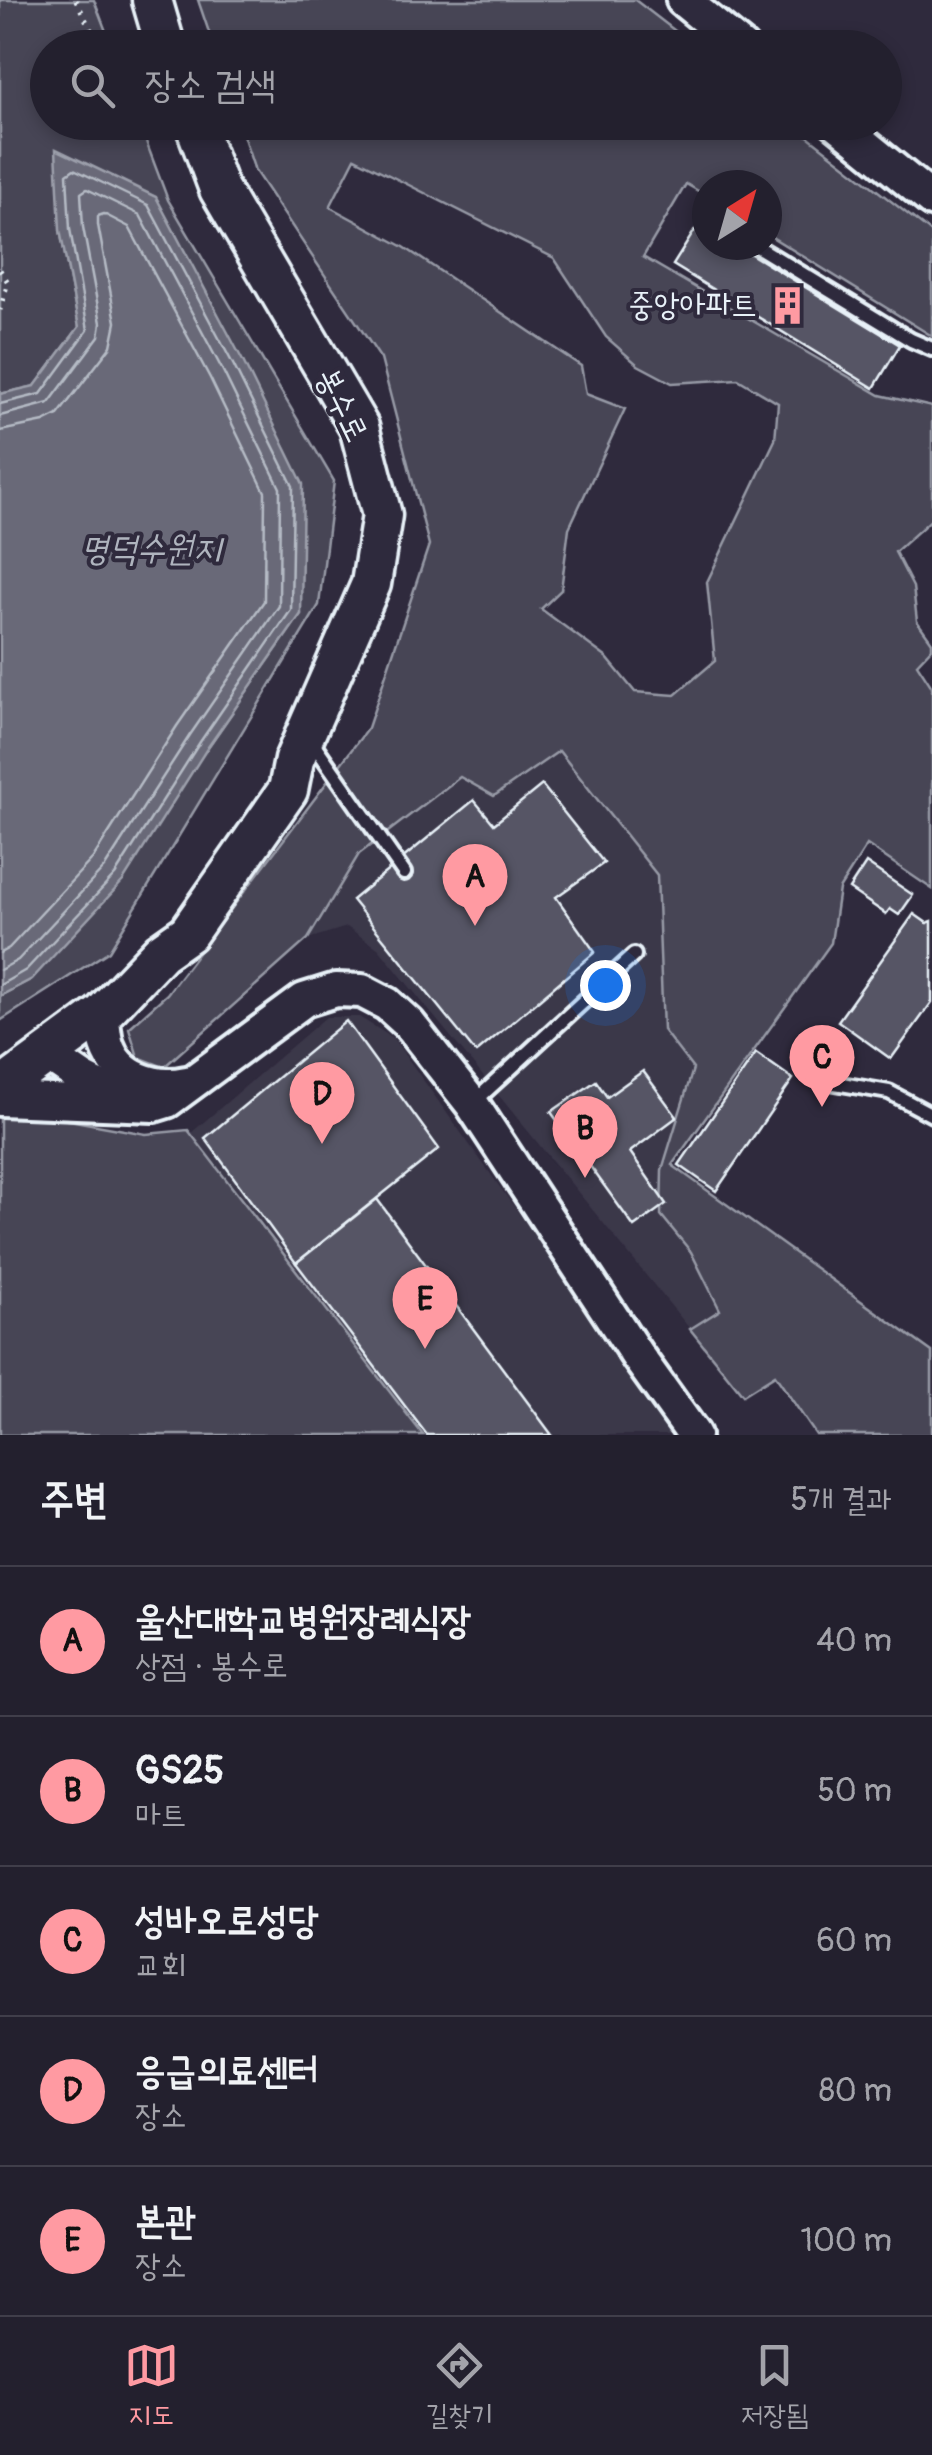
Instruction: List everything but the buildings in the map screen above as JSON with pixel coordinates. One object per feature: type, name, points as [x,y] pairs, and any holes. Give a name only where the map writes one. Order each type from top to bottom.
[{"type":"main road","points":[[152,0],[161,30]]},
{"type":"main road","name":"봉수로","points":[[0,1089],[102,1014],[161,952],[188,933],[288,790],[300,747],[371,584],[382,516],[359,426],[219,189],[201,140]]},
{"type":"street","points":[[683,0],[720,30]]},
{"type":"street","points":[[858,140],[932,200]]},
{"type":"street","points":[[0,1099],[141,1104],[167,1101],[304,1000],[336,990],[362,992],[387,1004],[408,1024],[472,1104],[638,1357],[694,1435]]},
{"type":"street","points":[[102,1014],[108,1046],[118,1063],[133,1076],[166,1086],[184,1084],[208,1072]]},
{"type":"street","points":[[48,1054],[106,1092],[141,1104]]},
{"type":"lane","points":[[779,260],[910,340],[932,349]]},
{"type":"lane","points":[[300,747],[404,873]]},
{"type":"lane","points":[[472,1104],[634,955]]},
{"type":"lane","points":[[823,1080],[889,1092],[932,1114]]},
{"type":"path","points":[[76,0],[91,30]]},
{"type":"path","points":[[0,270],[8,282],[0,310]]},
{"type":"shaded area","points":[[0,0],[94,0],[105,30],[30,30],[30,140],[145,140],[168,200],[334,481],[319,605],[109,951],[0,1021],[0,996],[32,979],[208,747],[301,614],[60,230],[79,327],[35,386],[0,394]]},
{"type":"shaded area","points":[[198,0],[635,0],[674,30],[208,30]]},
{"type":"shaded area","points":[[245,140],[813,140],[932,233],[932,336],[782,243],[782,170],[692,170],[692,187],[686,184],[643,257],[880,395],[932,407],[932,519],[895,552],[913,587],[917,621],[932,642],[932,648],[917,664],[932,687],[932,889],[867,845],[839,889],[831,943],[672,1165],[932,1352],[932,1435],[816,1435],[775,1375],[743,1395],[690,1329],[720,1310],[691,1252],[661,1215],[662,1170],[693,1069],[663,1030],[657,875],[559,751],[494,796],[460,777],[359,854],[308,939],[164,1067],[138,1057],[129,1028],[167,994],[368,728],[429,545],[381,359],[255,171]],"holes":[[[355,158],[554,258],[606,337],[638,365],[672,383],[738,379],[778,403],[775,440],[707,582],[715,661],[675,695],[635,692],[607,658],[541,609],[561,590],[569,528],[625,409],[586,394],[581,366],[404,247],[330,207]]]},
{"type":"shaded area","points":[[559,751],[657,875],[663,1030],[693,1069],[662,1170],[661,1215],[691,1252],[721,1310],[690,1329],[378,948],[347,927],[308,939],[359,854],[461,776],[494,796]]},
{"type":"shaded area","points":[[326,1017],[359,1017],[393,1038],[678,1435],[416,1435],[191,1133]]},
{"type":"shaded area","points":[[8,1109],[146,1134],[188,1130],[423,1435],[0,1435],[0,1113]]},
{"type":"water","name":"명덕수원지","points":[[56,149],[156,197],[243,361],[303,484],[301,614],[208,747],[123,881],[32,979],[0,996],[0,394],[35,386],[79,327],[60,230]]},
{"type":"place","name":"중앙아파트","points":[[787,305]]},
{"type":"place","name":"울산대학교병원장례식장","points":[[475,926]]},
{"type":"place","name":"성바오로성당","points":[[822,1107]]},
{"type":"place","name":"응급의료센터","points":[[322,1144]]},
{"type":"place","name":"GS25","points":[[585,1178]]},
{"type":"place","name":"본관","points":[[425,1349]]}]
